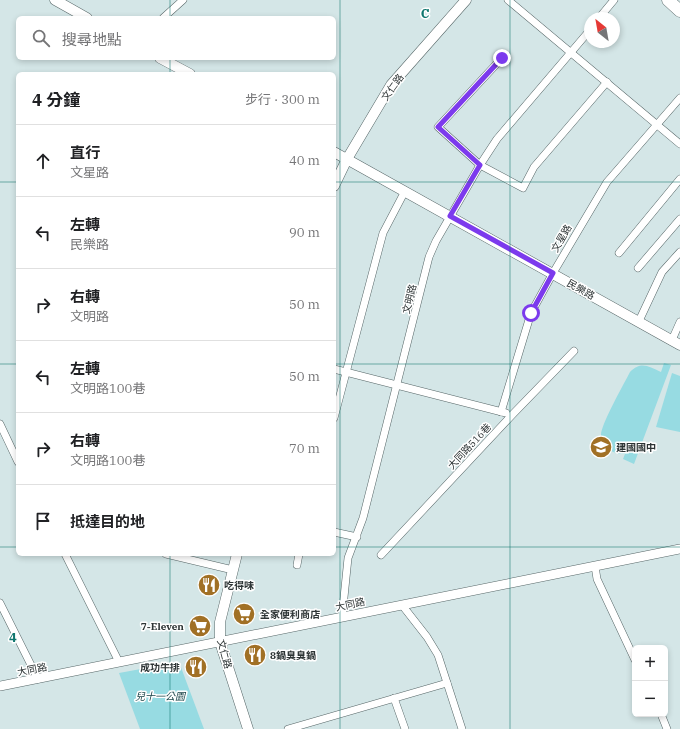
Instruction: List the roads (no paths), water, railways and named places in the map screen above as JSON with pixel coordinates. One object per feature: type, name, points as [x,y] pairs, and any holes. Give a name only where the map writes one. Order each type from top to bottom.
[{"type":"main road","points":[[55,0],[83,16]]},
{"type":"main road","name":"文仁路","points":[[336,182],[347,159],[391,85],[466,0]]},
{"type":"main road","points":[[668,0],[680,11]]},
{"type":"main road","points":[[164,60],[186,72]]},
{"type":"main road","name":"民樂路","points":[[336,153],[676,342]]},
{"type":"main road","name":"文仁路","points":[[236,556],[220,622],[220,642],[248,729]]},
{"type":"street","points":[[165,16],[183,0]]},
{"type":"street","points":[[508,0],[657,123],[680,144]]},
{"type":"street","points":[[604,12],[614,0]]},
{"type":"street","name":"文明路","points":[[342,617],[348,558],[364,518],[429,257],[450,216],[497,139],[521,108],[584,37]]},
{"type":"street","points":[[502,58],[438,127],[480,165],[523,188],[534,167],[607,82]]},
{"type":"street","name":"文星路","points":[[501,412],[531,313],[553,273],[607,182],[680,98]]},
{"type":"street","points":[[619,253],[680,179]]},
{"type":"street","points":[[336,410],[383,233],[405,191]]},
{"type":"street","points":[[638,268],[680,219]]},
{"type":"street","points":[[639,321],[662,272],[680,252]]},
{"type":"street","points":[[676,342],[680,322]]},
{"type":"street","name":"大同路516巷","points":[[381,555],[512,414],[574,352]]},
{"type":"street","points":[[336,370],[512,414]]},
{"type":"street","points":[[0,424],[16,458]]},
{"type":"street","points":[[336,532],[356,537]]},
{"type":"street","name":"大同路","points":[[0,686],[680,548]]},
{"type":"street","points":[[66,556],[119,662]]},
{"type":"street","points":[[174,556],[233,570]]},
{"type":"street","points":[[297,565],[299,556]]},
{"type":"street","points":[[595,566],[596,579],[632,654]]},
{"type":"street","points":[[0,603],[38,679]]},
{"type":"street","points":[[402,605],[427,637],[438,655],[462,729]]},
{"type":"street","points":[[288,729],[447,683]]},
{"type":"street","points":[[394,698],[405,729]]},
{"type":"street","points":[[661,717],[667,729]]},
{"type":"place","name":"建國國中","points":[[601,447]]},
{"type":"place","name":"吃得味","points":[[209,585]]},
{"type":"place","name":"全家便利商店","points":[[244,614]]},
{"type":"place","name":"7-Eleven","points":[[200,626]]},
{"type":"place","name":"8鍋臭臭鍋","points":[[255,655]]},
{"type":"place","name":"成功牛排","points":[[196,667]]},
{"type":"park label","name":"兒十一公園","points":[[160,696]]}]
